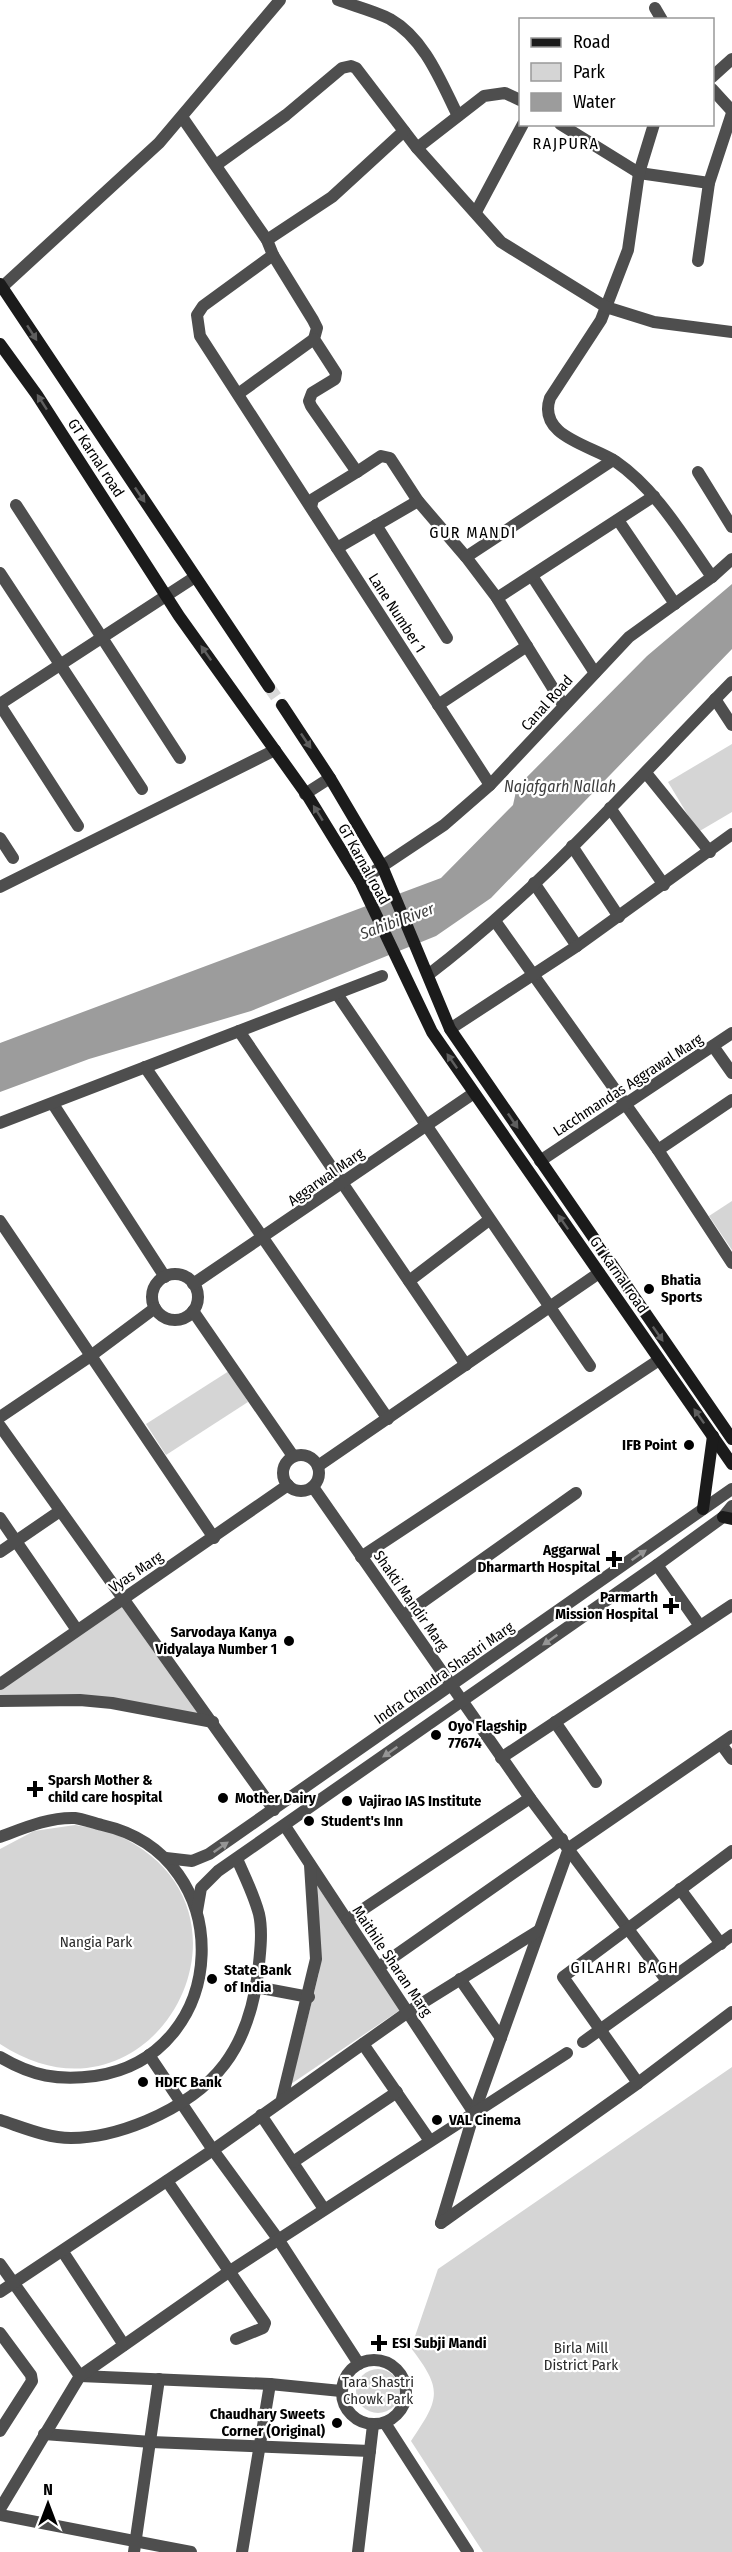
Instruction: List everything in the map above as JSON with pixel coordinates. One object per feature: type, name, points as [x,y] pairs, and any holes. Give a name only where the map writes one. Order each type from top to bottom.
[{"type":"main road","name":"GT Karnal road","points":[[1,285],[61,379],[269,687]]},
{"type":"main road","name":"GT Karnal road","points":[[0,344],[38,395],[167,596],[306,794],[360,881],[367,900],[432,1032],[732,1464]]},
{"type":"main road","name":"GT Karnal road","points":[[282,705],[330,778],[382,866],[450,1029],[730,1434]]},
{"type":"main road","points":[[703,1509],[713,1436]]},
{"type":"street","points":[[1,285],[159,143],[280,0]]},
{"type":"street","points":[[338,0],[390,19],[412,36],[429,61],[459,116]]},
{"type":"street","points":[[714,75],[732,59]]},
{"type":"street","points":[[216,165],[286,115],[348,65],[356,68],[417,148],[501,242],[606,307],[675,326],[732,332]]},
{"type":"street","points":[[699,261],[709,183],[732,112],[714,90]]},
{"type":"street","points":[[417,148],[484,96],[505,93],[519,100]]},
{"type":"street","points":[[182,117],[267,240],[273,255],[317,328],[314,339],[238,394]]},
{"type":"street","points":[[476,212],[522,126]]},
{"type":"street","points":[[563,126],[639,173],[709,183]]},
{"type":"street","points":[[653,126],[639,173],[628,250],[601,320],[550,398],[546,410],[549,421],[557,431],[613,460],[635,476],[654,496],[712,577]]},
{"type":"street","points":[[267,240],[332,197],[404,131]]},
{"type":"street","name":"Lane Number 1","points":[[273,255],[203,306],[197,315],[200,336],[490,785]]},
{"type":"street","points":[[314,339],[335,369],[336,376],[312,393],[309,400],[357,472]]},
{"type":"street","points":[[311,507],[313,499],[381,456],[387,456],[418,501],[466,556],[497,598],[564,706]]},
{"type":"street","points":[[466,556],[613,460]]},
{"type":"street","points":[[698,472],[732,527]]},
{"type":"street","points":[[497,598],[654,496]]},
{"type":"street","points":[[337,548],[418,501]]},
{"type":"street","points":[[16,505],[180,758]]},
{"type":"street","points":[[618,520],[675,604]]},
{"type":"street","points":[[376,525],[447,638]]},
{"type":"street","name":"Canal Road","points":[[360,881],[444,825],[490,785],[629,637],[712,577],[732,559]]},
{"type":"street","points":[[0,573],[142,789]]},
{"type":"street","points":[[532,576],[595,673]]},
{"type":"street","points":[[78,826],[0,704],[195,577]]},
{"type":"street","points":[[438,705],[527,646]]},
{"type":"street","points":[[428,975],[495,921],[646,773],[732,682]]},
{"type":"street","points":[[715,699],[732,724]]},
{"type":"street","points":[[0,887],[275,750]]},
{"type":"street","points":[[646,773],[710,852]]},
{"type":"street","points":[[306,794],[330,778]]},
{"type":"street","points":[[610,808],[664,885]]},
{"type":"street","points":[[450,1029],[578,946],[732,834]]},
{"type":"street","points":[[0,838],[14,858]]},
{"type":"street","points":[[572,846],[619,917]]},
{"type":"street","points":[[534,883],[578,946]]},
{"type":"street","points":[[495,921],[658,1150],[732,1263]]},
{"type":"street","points":[[0,1123],[382,976]]},
{"type":"street","points":[[337,994],[428,1124],[489,1220],[590,1366]]},
{"type":"street","points":[[239,1031],[466,1365]]},
{"type":"street","name":"Lacchmandas Aggrawal Marg","points":[[540,1161],[732,1033]]},
{"type":"street","points":[[713,1046],[732,1073]]},
{"type":"street","points":[[145,1067],[388,1419]]},
{"type":"street","name":"Aggarwal Marg","points":[[193,1284],[263,1239],[474,1093]]},
{"type":"street","points":[[658,1150],[732,1100]]},
{"type":"street","points":[[53,1104],[165,1277]]},
{"type":"street","points":[[409,1281],[489,1220]]},
{"type":"street","points":[[0,1221],[214,1538]]},
{"type":"street","points":[[318,1466],[599,1273]]},
{"type":"street","points":[[181,1275],[193,1284],[197,1294],[193,1311],[178,1320],[160,1315],[155,1308],[153,1290],[165,1277],[181,1275]]},
{"type":"street","points":[[0,1417],[92,1356],[155,1308]]},
{"type":"street","points":[[193,1311],[293,1456]]},
{"type":"street","points":[[362,1557],[659,1360]]},
{"type":"street","points":[[0,1426],[274,1810]]},
{"type":"street","points":[[293,1456],[306,1456],[318,1466],[319,1478],[313,1487],[303,1491],[288,1485],[284,1469],[293,1456]]},
{"type":"street","name":"Vyas Marg","points":[[0,1684],[288,1485]]},
{"type":"street","name":"Shakti Mandir Marg","points":[[313,1487],[404,1615],[501,1758],[667,1981]]},
{"type":"street","name":"Indra Chandra Shastri Marg","points":[[166,1858],[192,1861],[209,1854],[732,1489]]},
{"type":"street","points":[[404,1615],[576,1493]]},
{"type":"street","points":[[198,1911],[201,1888],[237,1859],[727,1518],[732,1506]]},
{"type":"street","points":[[0,1551],[60,1511]]},
{"type":"street","points":[[0,1518],[77,1630]]},
{"type":"street","points":[[657,1565],[700,1626]]},
{"type":"street","points":[[501,1758],[732,1605]]},
{"type":"street","points":[[0,1701],[101,1702],[213,1722]]},
{"type":"street","points":[[555,1722],[596,1782]]},
{"type":"street","points":[[379,1967],[732,1736]]},
{"type":"street","points":[[721,1744],[732,1759]]},
{"type":"street","points":[[347,1920],[530,1798]]},
{"type":"street","points":[[0,1837],[35,1824],[75,1818],[126,1830],[166,1858],[188,1887],[201,1924],[202,1967],[189,2007],[172,2033],[149,2055],[113,2073],[68,2080],[24,2071],[0,2057]]},
{"type":"street","name":"Maithile Sharan Marg","points":[[285,1826],[474,2113]]},
{"type":"street","points":[[566,1844],[474,2113],[441,2223],[638,2083],[732,2012]]},
{"type":"street","points":[[638,2083],[563,1977],[628,1926],[732,1851]]},
{"type":"street","points":[[0,2120],[69,2138],[103,2135],[133,2126],[182,2105],[229,2060],[241,2039],[256,1988],[260,1939],[259,1915],[237,1859]]},
{"type":"street","points":[[282,2099],[309,1996],[316,1959],[310,1863]]},
{"type":"street","points":[[680,1889],[721,1944]]},
{"type":"street","points":[[0,2292],[213,2150],[408,2012],[538,1930]]},
{"type":"street","points":[[583,2042],[732,1935]]},
{"type":"street","points":[[460,1979],[501,2038]]},
{"type":"street","points":[[256,1988],[309,1996]]},
{"type":"street","points":[[363,2044],[430,2141]]},
{"type":"street","points":[[0,2509],[80,2376],[278,2239],[567,2053]]},
{"type":"street","points":[[149,2055],[213,2150],[278,2239],[359,2364]]},
{"type":"street","points":[[293,2162],[397,2092]]},
{"type":"street","points":[[261,2115],[324,2209]]},
{"type":"street","points":[[167,2181],[265,2323],[263,2328],[236,2339]]},
{"type":"street","points":[[63,2252],[124,2345]]},
{"type":"street","points":[[0,2264],[80,2376]]},
{"type":"street","points":[[0,2333],[31,2375],[32,2381],[0,2431]]},
{"type":"street","points":[[368,2361],[384,2362],[397,2370],[404,2379],[406,2394],[403,2407],[393,2418],[379,2424],[363,2423],[348,2412],[341,2391],[345,2378],[359,2364],[368,2361]]},
{"type":"street","points":[[80,2376],[270,2384],[341,2391]]},
{"type":"street","points":[[135,2547],[159,2379]]},
{"type":"street","points":[[242,2552],[270,2384]]},
{"type":"street","points":[[357,2552],[370,2451],[379,2424]]},
{"type":"street","points":[[379,2424],[468,2552]]},
{"type":"street","points":[[44,2434],[151,2442],[370,2451]]},
{"type":"street","points":[[0,2515],[135,2547],[191,2552]]},
{"type":"green space","points":[[732,744],[732,812],[698,832],[668,782]]},
{"type":"green space","points":[[732,1201],[732,1250],[709,1216]]},
{"type":"green space","points":[[229,1371],[248,1402],[166,1455],[146,1424]]},
{"type":"green space","points":[[121,1606],[203,1716],[0,1696],[0,1690]]},
{"type":"green space","name":"Nangia Park","points":[[75,1825],[111,1832],[164,1868],[189,1912],[192,1959],[177,2004],[147,2041],[106,2064],[56,2067],[0,2044],[0,1849],[34,1831]]},
{"type":"green space","points":[[318,1887],[400,2010],[291,2084],[319,1973]]},
{"type":"green space","name":"Birla Mill District Park","points":[[732,2067],[732,2552],[483,2552],[411,2441],[428,2414],[434,2394],[429,2374],[411,2348],[438,2269]]},
{"type":"green space","name":"Tara Shastri Chowk Park","points":[[378,2369],[393,2376],[400,2391],[393,2406],[378,2413],[363,2406],[356,2391],[363,2376]]},
{"type":"water","name":"Najafgarh Nallah","points":[[732,584],[732,649],[491,898],[436,936],[251,1011],[89,1059],[0,1092],[0,1043],[441,878],[513,805],[517,787],[647,656]]},
{"type":"tunnel","points":[[269,687],[282,705]]},
{"type":"place","name":"Bhatia Sports","points":[[649,1289]]},
{"type":"place","name":"IFB Point","points":[[689,1445]]},
{"type":"place","name":"Aggarwal Dharmarth Hospital","points":[[614,1559]]},
{"type":"place","name":"Parmarth Mission Hospital","points":[[671,1606]]},
{"type":"place","name":"Sarvodaya Kanya Vidyalaya Number 1","points":[[289,1641]]},
{"type":"place","name":"Oyo Flagship 77674","points":[[436,1735]]},
{"type":"place","name":"Sparsh Mother & child care hospital","points":[[35,1789]]},
{"type":"place","name":"Mother Dairy","points":[[223,1798]]},
{"type":"place","name":"Vajirao IAS Institute","points":[[347,1801]]},
{"type":"place","name":"Student's Inn","points":[[309,1821]]},
{"type":"place","name":"State Bank of India","points":[[212,1979]]},
{"type":"place","name":"HDFC Bank","points":[[143,2082]]},
{"type":"place","name":"VAL Cinema","points":[[437,2120]]},
{"type":"place","name":"ESI Subji Mandi","points":[[379,2343]]},
{"type":"place","name":"Chaudhary Sweets Corner (Original)","points":[[337,2423]]},
{"type":"district","name":"RAJPURA","points":[[566,143]]},
{"type":"district","name":"GUR MANDI","points":[[473,532]]},
{"type":"district","name":"GILAHRI BAGH","points":[[625,1967]]},
{"type":"water label","name":"Sahibi River","points":[[397,921]]}]
